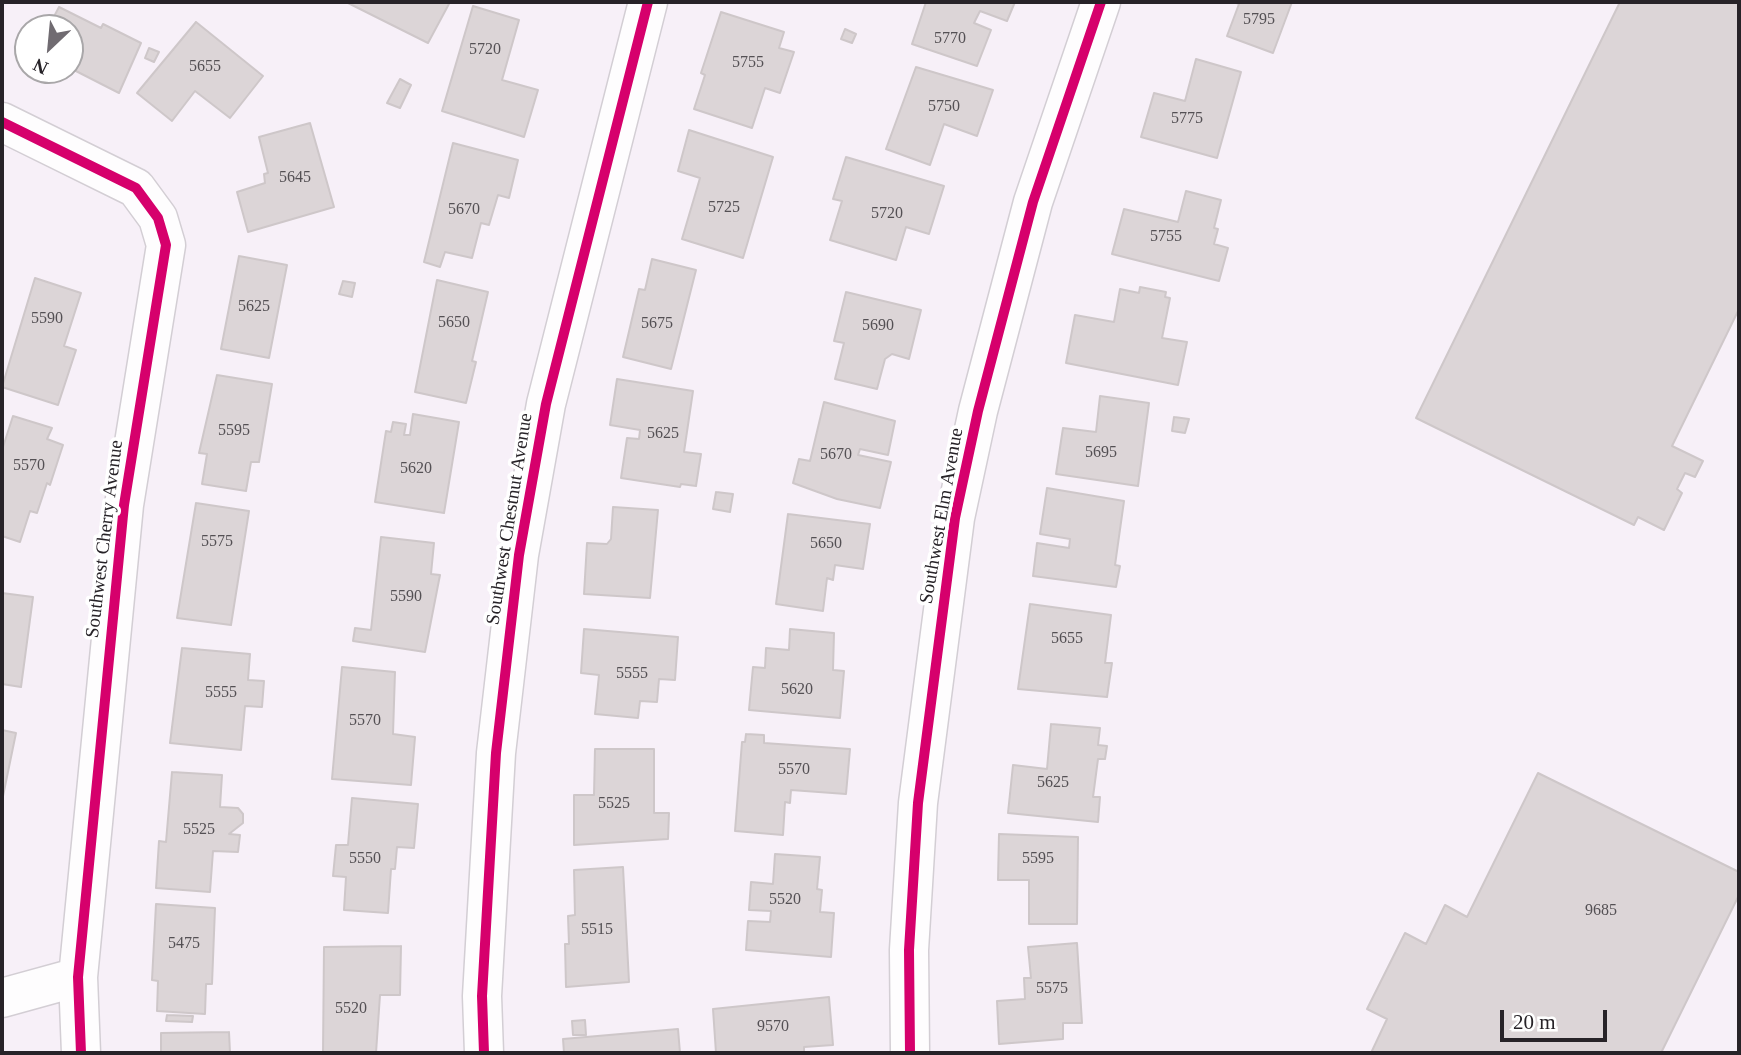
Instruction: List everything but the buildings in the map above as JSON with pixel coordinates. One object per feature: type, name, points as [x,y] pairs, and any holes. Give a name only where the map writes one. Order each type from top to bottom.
[{"type":"street","name":"Southwest Chestnut Avenue","points":[[484,1053],[482,996],[496,753],[519,555],[546,404],[648,2]]},
{"type":"street","name":"Southwest Elm Avenue","points":[[910,1053],[909,950],[918,803],[955,518],[978,411],[1032,202],[1101,2]]},
{"type":"street","name":"Southwest Cherry Avenue","points":[[2,122],[136,188],[159,218],[166,245],[124,505],[78,976],[81,1053]]},
{"type":"street","points":[[2,998],[78,976]]},
{"type":"cycle path","points":[[484,1053],[482,996],[496,753],[519,555],[546,404],[648,2]]},
{"type":"cycle path","points":[[910,1053],[909,950],[918,803],[955,518],[978,411],[1033,202],[1101,2]]},
{"type":"cycle path","points":[[2,122],[136,188],[158,218],[166,245],[124,505],[78,977],[81,1053]]}]
